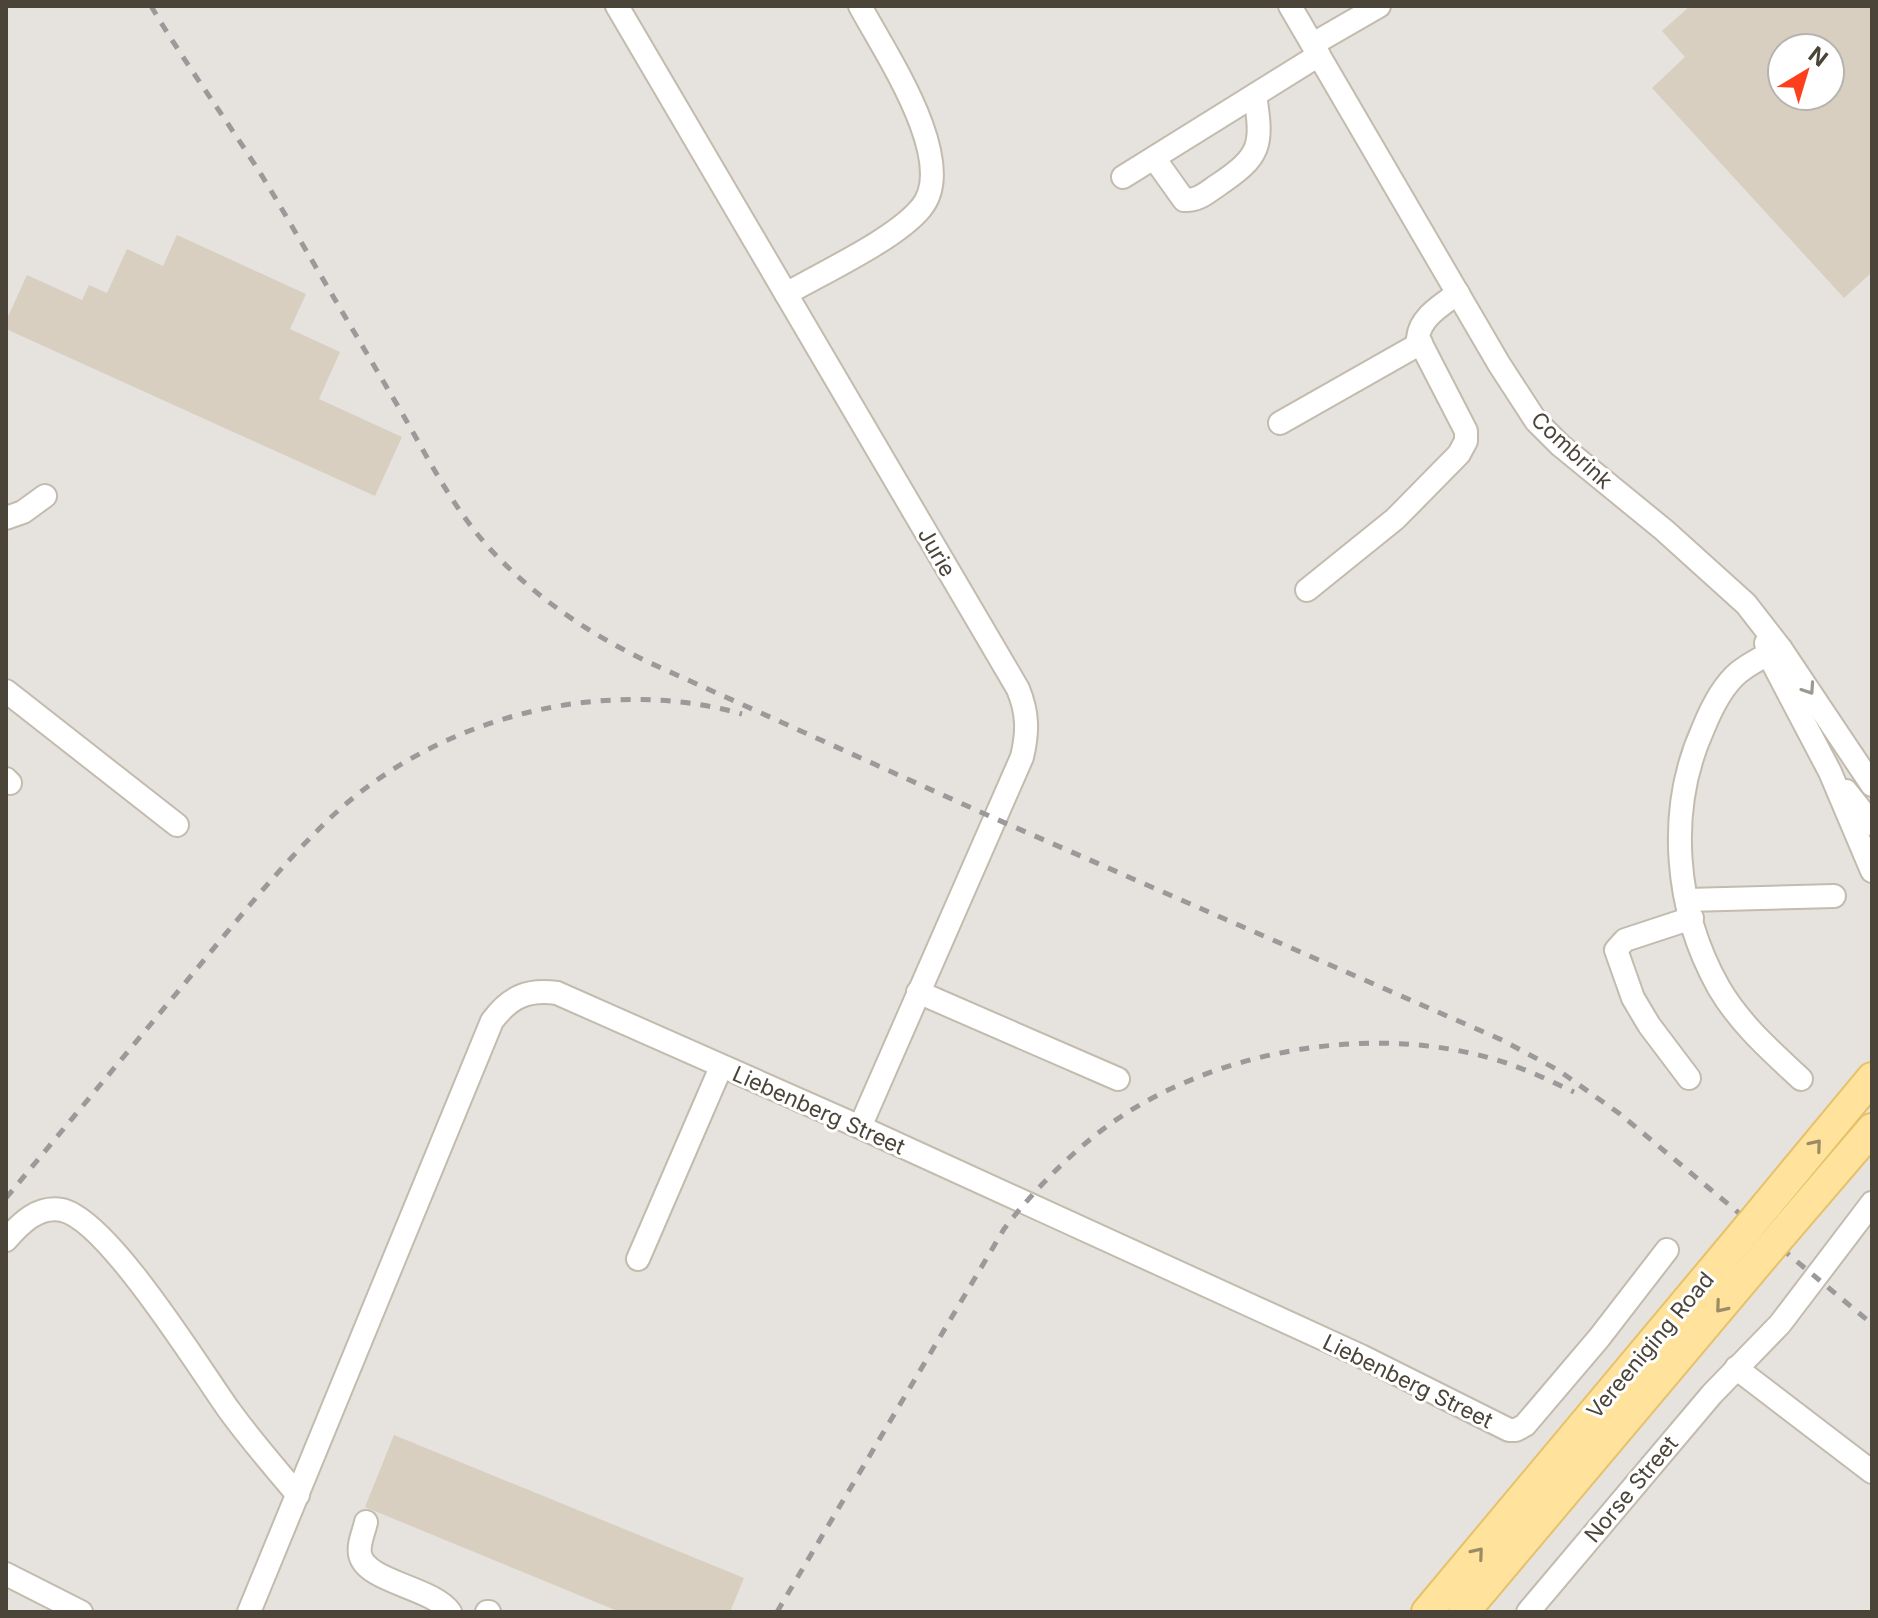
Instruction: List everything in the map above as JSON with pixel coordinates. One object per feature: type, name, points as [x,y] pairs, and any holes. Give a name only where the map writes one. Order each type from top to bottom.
[{"type":"main road","name":"Vereeniging Road","points":[[1464,1612],[1769,1234],[1766,1206],[1872,1078]]},
{"type":"main road","name":"Vereeniging Road","points":[[1427,1612],[1769,1234],[1872,1129]]},
{"type":"street","name":"Jurie","points":[[617,6],[1018,689],[1026,713],[1022,757],[860,1127]]},
{"type":"street","points":[[786,294],[890,234],[922,207],[934,172],[925,128],[860,6]]},
{"type":"street","name":"Combrink","points":[[1290,6],[1518,396],[1536,421],[1734,593],[1763,626],[1775,652]]},
{"type":"street","points":[[1123,177],[1255,95],[1379,6]]},
{"type":"street","points":[[1154,158],[1175,191],[1184,200],[1195,201],[1242,168],[1256,151],[1260,127],[1255,95]]},
{"type":"street","points":[[1307,590],[1417,498],[1459,454],[1466,441],[1462,421],[1418,338],[1419,327],[1458,293]]},
{"type":"street","points":[[1280,423],[1421,343]]},
{"type":"street","points":[[6,518],[23,512],[45,496]]},
{"type":"street","points":[[1775,652],[1872,871]]},
{"type":"street","points":[[1775,652],[1872,785]]},
{"type":"street","points":[[1775,652],[1736,675],[1722,692],[1698,738],[1685,776],[1679,845],[1682,878],[1697,938],[1719,988],[1754,1036],[1801,1079]]},
{"type":"street","points":[[6,691],[177,825]]},
{"type":"street","points":[[1830,772],[1868,810]]},
{"type":"street","points":[[1689,1078],[1633,998],[1616,950],[1625,940],[1690,909],[1834,896]]},
{"type":"street","name":"Liebenberg Street","points":[[249,1612],[492,1021],[503,1006],[522,994],[540,991],[557,993],[860,1127],[1361,1356],[1509,1430],[1525,1425],[1599,1338],[1667,1250]]},
{"type":"street","points":[[918,992],[1118,1079]]},
{"type":"street","points":[[638,1259],[721,1067]]},
{"type":"street","name":"Norse Street","points":[[1528,1612],[1666,1447],[1780,1324],[1872,1203]]},
{"type":"street","points":[[6,1240],[23,1220],[41,1212],[61,1210],[83,1221],[141,1283],[230,1412],[298,1495]]},
{"type":"street","points":[[1736,1368],[1872,1472]]},
{"type":"street","points":[[366,1522],[359,1550],[363,1564],[373,1572],[419,1591],[447,1607],[450,1612]]},
{"type":"street","points":[[6,1574],[81,1612]]},
{"type":"shaded area","points":[[6,6],[1872,6],[1872,1612],[6,1612]]},
{"type":"building","points":[[1690,6],[1872,6],[1872,272],[1844,298],[1652,88],[1685,57],[1662,31]]},
{"type":"building","points":[[177,235],[306,294],[290,329],[340,352],[319,399],[402,437],[375,496],[6,329],[6,321],[27,275],[82,300],[89,285],[107,293],[127,249],[163,266]]},
{"type":"building","points":[[394,1435],[744,1578],[730,1612],[620,1612],[365,1507]]},
{"type":"railway","points":[[151,6],[261,174],[454,501],[491,550],[545,599],[604,639],[648,662],[996,819],[1502,1040],[1558,1070],[1620,1114],[1872,1324]]},
{"type":"railway","points":[[6,1198],[271,881],[325,823],[367,787],[415,756],[466,732],[520,714],[575,703],[631,700],[687,703],[742,714]]},
{"type":"railway","points":[[777,1612],[1004,1229],[1069,1158],[1135,1108],[1181,1084],[1282,1052],[1336,1045],[1389,1043],[1440,1048],[1490,1058],[1574,1092]]}]
